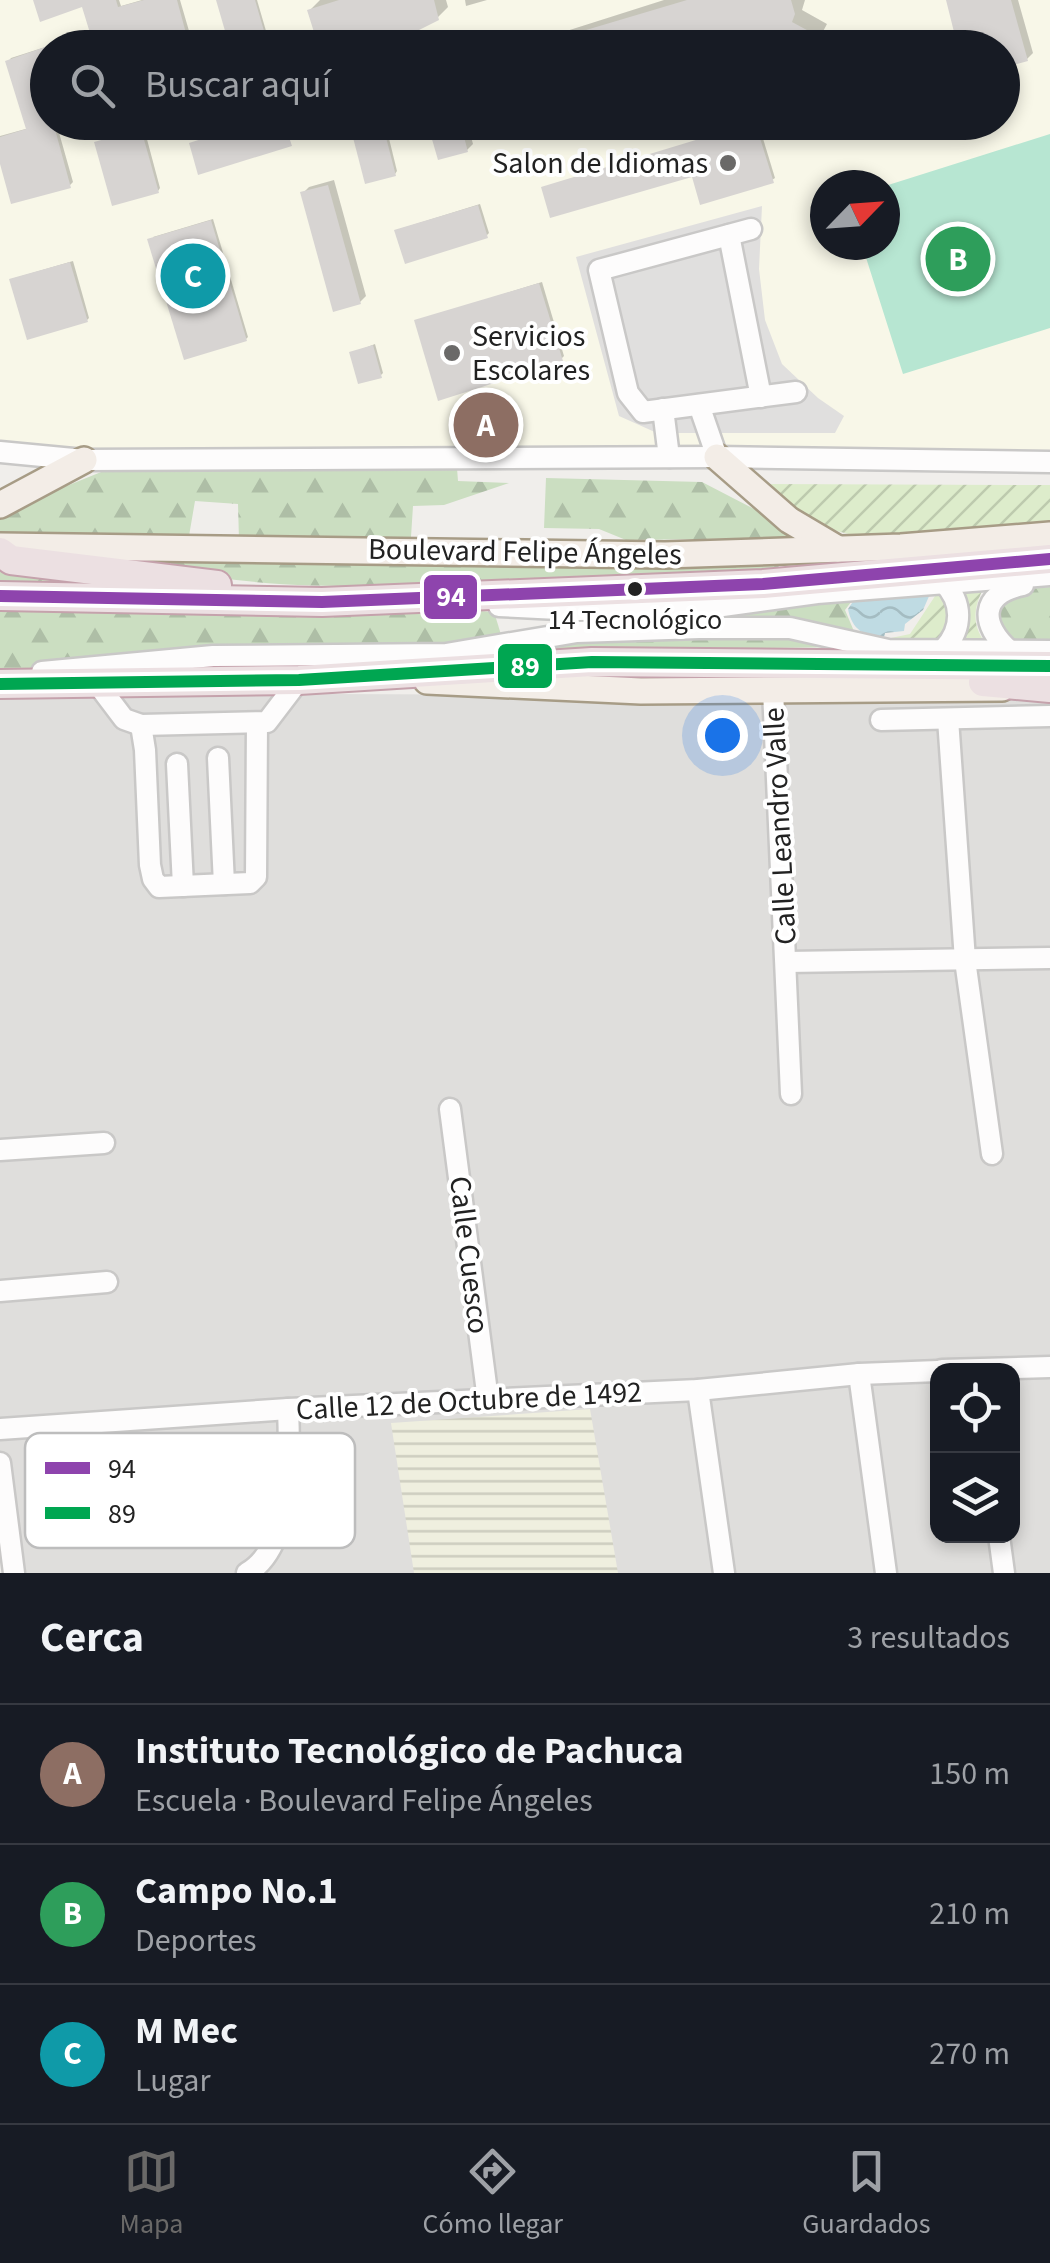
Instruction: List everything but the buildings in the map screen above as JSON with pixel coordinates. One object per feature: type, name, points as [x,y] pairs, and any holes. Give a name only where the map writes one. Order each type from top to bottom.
[{"type":"highway","points":[[0,549],[11,560],[322,602]]},
{"type":"highway","name":"Boulevard Felipe Ángeles","points":[[0,596],[322,602],[763,584],[1050,559]]},
{"type":"highway","points":[[0,684],[299,680],[592,662],[1050,666]]},
{"type":"highway","points":[[813,662],[1050,688]]},
{"type":"main road","points":[[717,457],[789,520],[838,549]]},
{"type":"main road","points":[[0,505],[84,460]]},
{"type":"main road","name":"Boulevard Felipe Ángeles","points":[[0,549],[666,555],[1050,535]]},
{"type":"main road","points":[[367,677],[490,686],[1050,688]]},
{"type":"street","points":[[751,229],[598,270],[628,393],[643,412],[796,392]]},
{"type":"street","points":[[729,235],[760,396]]},
{"type":"street","points":[[700,404],[717,457]]},
{"type":"street","points":[[663,409],[669,457]]},
{"type":"street","points":[[0,452],[84,460],[717,457],[1050,462]]},
{"type":"street","points":[[0,608],[708,608],[817,593],[1050,575]]},
{"type":"street","points":[[943,582],[955,596],[959,620],[944,649]]},
{"type":"street","points":[[1010,651],[988,622],[993,600],[1012,588],[1050,583]]},
{"type":"street","points":[[0,674],[213,656],[446,654],[577,632],[699,628],[790,628],[888,650],[1050,650]]},
{"type":"street","points":[[96,682],[124,720],[140,725],[267,722],[299,680]]},
{"type":"street","name":"Calle Leandro Valle","points":[[773,690],[791,1094]]},
{"type":"street","points":[[881,720],[1050,716]]},
{"type":"street","points":[[948,720],[965,960],[992,1154]]},
{"type":"street","points":[[140,725],[145,750],[152,879],[160,887],[250,883],[259,869],[256,723]]},
{"type":"street","points":[[218,758],[224,884]]},
{"type":"street","points":[[176,764],[184,886]]},
{"type":"street","points":[[787,962],[1050,958]]},
{"type":"street","name":"Calle Cuesco","points":[[450,1109],[488,1400]]},
{"type":"street","points":[[0,1150],[104,1144]]},
{"type":"street","points":[[0,1292],[107,1282]]},
{"type":"street","name":"Calle 12 de Octubre de 1492","points":[[1020,1369],[1050,1368]]},
{"type":"street","name":"Calle 12 de Octubre de 1492","points":[[0,1428],[288,1409],[698,1390],[859,1374],[930,1371]]},
{"type":"street","points":[[859,1374],[886,1573]]},
{"type":"street","points":[[698,1390],[724,1573]]},
{"type":"street","points":[[288,1409],[289,1433]]},
{"type":"street","points":[[0,1463],[14,1573]]},
{"type":"street","points":[[1001,1543],[1004,1573]]},
{"type":"street","points":[[248,1573],[261,1565],[271,1548]]},
{"type":"shaded area","points":[[0,0],[1050,0],[1050,460],[0,452]]},
{"type":"shaded area","points":[[762,206],[759,269],[765,320],[782,364],[844,416],[835,433],[657,433],[619,416],[576,257]]},
{"type":"shaded area","points":[[328,694],[1050,697],[1050,1573],[13,1573],[0,1460],[0,698]]},
{"type":"green space","points":[[1050,134],[1050,328],[903,374],[867,260],[900,260],[900,181]]},
{"type":"green space","points":[[111,468],[457,468],[458,481],[509,483],[444,505],[413,506],[411,537],[239,540],[238,504],[195,501],[189,536],[0,536],[0,513]]},
{"type":"green space","points":[[546,478],[702,482],[758,511],[792,538],[626,540],[599,529],[544,528]]},
{"type":"green space","points":[[764,484],[1050,485],[1050,525],[877,539],[815,522]]},
{"type":"green space","points":[[172,560],[778,564],[781,576],[516,585],[331,586],[201,575],[169,568]]},
{"type":"green space","points":[[0,565],[148,584],[0,587]]},
{"type":"green space","points":[[987,582],[976,613],[978,629],[986,644],[960,644],[967,614],[958,584]]},
{"type":"green space","points":[[1050,587],[1050,642],[1016,641],[1002,632],[1000,608],[1009,595]]},
{"type":"green space","points":[[939,590],[946,618],[935,643],[891,644],[891,638],[910,634]]},
{"type":"green space","points":[[854,598],[845,610],[856,636],[697,623],[696,613]]},
{"type":"green space","points":[[0,612],[494,612],[503,641],[0,670]]},
{"type":"green space","points":[[757,632],[857,647],[499,651],[578,636]]},
{"type":"green space","points":[[590,1409],[618,1573],[414,1573],[391,1423]]},
{"type":"water","points":[[930,594],[923,610],[905,624],[904,631],[885,633],[884,638],[860,631],[848,609],[854,600]]},
{"type":"transit line","name":"94","points":[[0,596],[322,602],[763,584],[1050,559]]},
{"type":"transit line","name":"89","points":[[0,684],[299,680],[592,662],[1050,666]]},
{"type":"place","name":"Salon de Idiomas","points":[[728,163]]},
{"type":"place","name":"Campo No.1","points":[[958,259]]},
{"type":"place","name":"M Mec","points":[[193,276]]},
{"type":"place","name":"Servicios Escolares","points":[[452,353]]},
{"type":"place","name":"Instituto Tecnológico de Pachuca","points":[[486,425]]},
{"type":"place","name":"14 Tecnológico","points":[[635,589]]}]
